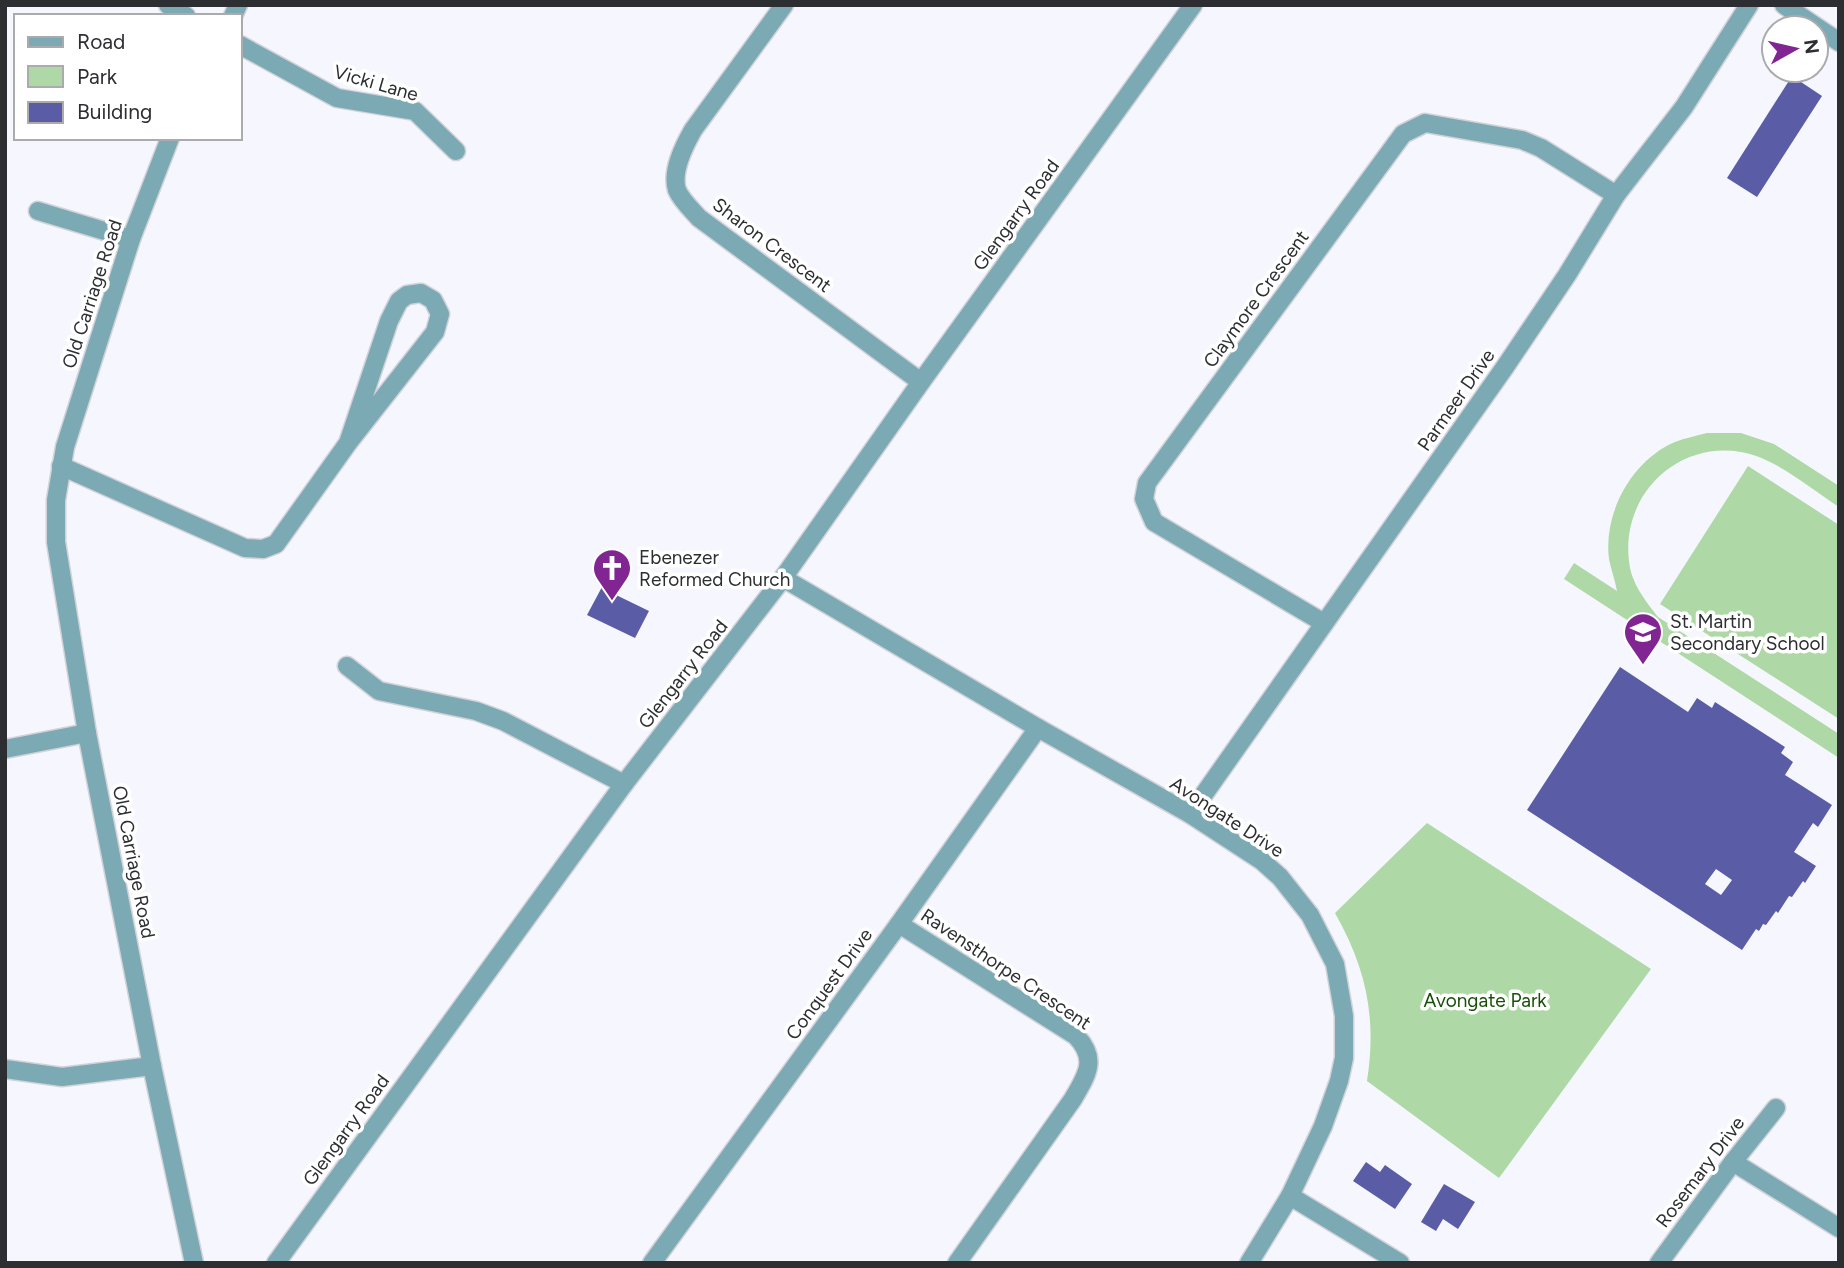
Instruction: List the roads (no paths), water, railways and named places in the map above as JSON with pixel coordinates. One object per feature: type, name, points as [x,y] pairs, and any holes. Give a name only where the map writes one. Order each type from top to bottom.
[{"type":"street","name":"Sharon Crescent","points":[[784,5],[682,149],[677,171],[677,190],[699,218],[921,382]]},
{"type":"street","name":"Glengarry Road","points":[[276,1263],[624,784],[783,578],[1193,5]]},
{"type":"street","name":"Parmeer Drive","points":[[1190,814],[1506,368],[1616,195],[1684,107],[1749,5]]},
{"type":"street","points":[[1784,5],[1839,42]]},
{"type":"street","name":"Vicki Lane","points":[[242,47],[337,97],[415,111],[456,151]]},
{"type":"street","name":"Claymore Crescent","points":[[1324,623],[1154,522],[1143,499],[1147,483],[1403,134],[1425,123],[1522,140],[1541,148],[1616,195]]},
{"type":"street","name":"Old Carriage Road","points":[[169,140],[131,239],[65,447],[56,500],[56,542],[87,733],[152,1066],[194,1263]]},
{"type":"street","points":[[38,211],[131,239]]},
{"type":"street","points":[[61,466],[245,548],[263,549],[276,544],[348,443],[435,332],[440,314],[433,300],[421,293],[407,295],[398,301],[348,443]]},
{"type":"street","name":"Avongate Drive","points":[[783,578],[1190,814],[1262,860],[1280,877],[1310,915],[1335,964],[1344,1016],[1344,1058],[1323,1126],[1290,1196],[1249,1263]]},
{"type":"street","points":[[347,666],[379,691],[476,711],[503,720],[624,784]]},
{"type":"street","name":"Conquest Drive","points":[[652,1263],[1038,728]]},
{"type":"street","points":[[5,749],[87,733]]},
{"type":"street","name":"Ravensthorpe Crescent","points":[[899,924],[1076,1036],[1085,1045],[1089,1058],[1086,1077],[1073,1099],[957,1263]]},
{"type":"street","points":[[5,1069],[62,1077],[152,1066]]},
{"type":"street","name":"Rosemary Drive","points":[[1659,1263],[1776,1108]]},
{"type":"street","points":[[1733,1162],[1839,1228]]},
{"type":"street","points":[[1290,1196],[1400,1263]]},
{"type":"place","name":"Ebenezer Reformed Church","points":[[612,602]]},
{"type":"place","name":"St. Martin Secondary School","points":[[1643,666]]},
{"type":"park label","name":"Avongate Park","points":[[1485,1000]]}]
